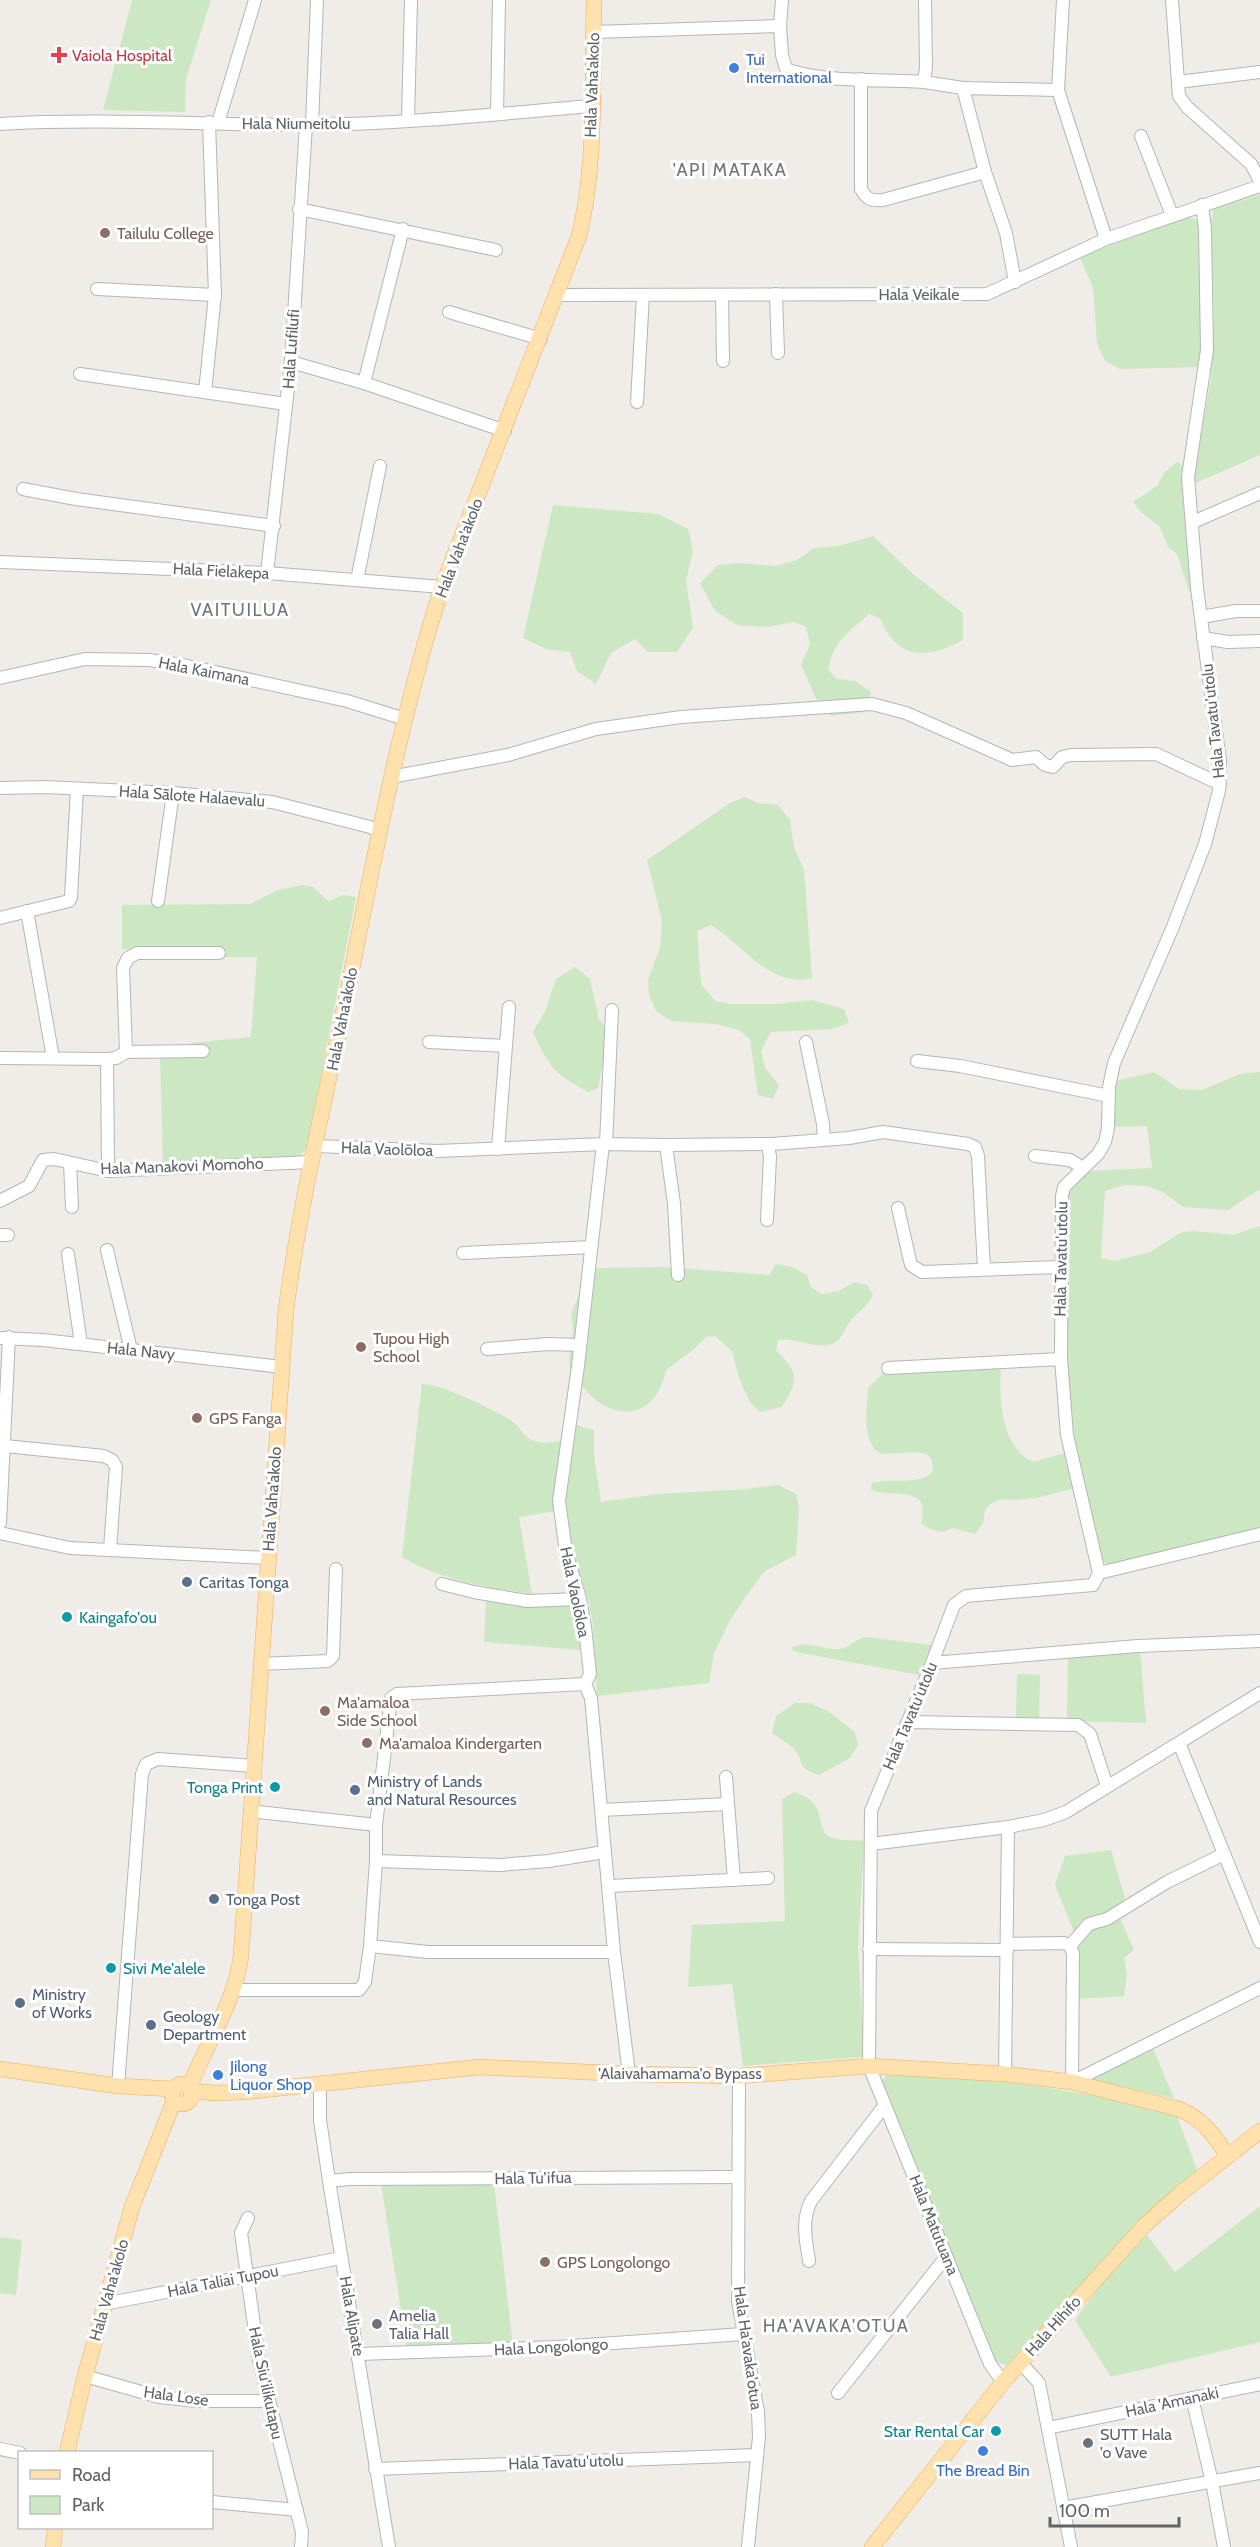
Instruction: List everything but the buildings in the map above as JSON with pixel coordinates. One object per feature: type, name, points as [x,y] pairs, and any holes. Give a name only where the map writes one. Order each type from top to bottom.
[{"type":"main road","name":"Hala Vaha'akolo","points":[[67,2451],[104,2304],[132,2207],[164,2127],[234,1990],[241,1956],[282,1367],[292,1263],[380,832],[425,642],[442,587],[558,295],[586,209],[594,0]]},
{"type":"main road","points":[[199,2062],[204,2081],[214,2093]]},
{"type":"main road","name":"'Alaivahamama'o Bypass","points":[[0,2069],[182,2094],[320,2085],[479,2067],[738,2076],[869,2066],[1005,2074],[1072,2082],[1194,2115],[1207,2126],[1228,2156]]},
{"type":"main road","points":[[148,2089],[163,2108],[164,2127]]},
{"type":"main road","name":"Hala Hihifo","points":[[872,2547],[1003,2382],[1145,2225],[1181,2193],[1260,2131]]},
{"type":"main road","points":[[53,2547],[55,2529]]},
{"type":"street","points":[[205,393],[215,296],[213,122],[255,0]]},
{"type":"street","name":"Hala Lufilufi","points":[[267,573],[291,362],[299,209],[309,125],[317,0]]},
{"type":"street","points":[[408,121],[411,0]]},
{"type":"street","points":[[497,114],[499,0]]},
{"type":"street","points":[[782,0],[780,26],[782,55],[786,69],[829,77],[924,82],[963,88],[1058,90]]},
{"type":"street","points":[[924,82],[926,67],[925,0]]},
{"type":"street","points":[[1062,0],[1058,90],[1106,239]]},
{"type":"street","points":[[1172,0],[1179,96],[1187,107],[1251,164],[1260,181]]},
{"type":"street","points":[[593,32],[780,26]]},
{"type":"street","points":[[1178,82],[1260,72]]},
{"type":"street","points":[[861,79],[861,189],[866,198],[872,201],[883,200],[985,172]]},
{"type":"street","points":[[963,88],[985,172],[1006,233],[1015,282]]},
{"type":"street","name":"Hala Niumeitolu","points":[[0,124],[72,120],[309,125],[408,121],[591,106]]},
{"type":"street","points":[[1141,136],[1172,215]]},
{"type":"street","name":"Hala Veikale","points":[[558,295],[987,294],[1106,239],[1260,186]]},
{"type":"street","name":"Hala Tavatu'utolu","points":[[869,2066],[871,1811],[954,1605],[966,1596],[1093,1585],[1099,1573],[1067,1435],[1060,1359],[1060,1267],[1064,1187],[1098,1154],[1105,1142],[1114,1063],[1142,1002],[1202,852],[1215,813],[1220,784],[1220,761],[1203,638],[1188,477],[1207,350],[1205,229],[1202,205]]},
{"type":"street","points":[[299,209],[496,250]]},
{"type":"street","points":[[364,383],[403,230]]},
{"type":"street","points":[[97,289],[215,296]]},
{"type":"street","points":[[776,294],[778,353]]},
{"type":"street","points":[[637,402],[643,295]]},
{"type":"street","points":[[722,295],[723,361]]},
{"type":"street","points":[[449,312],[541,339]]},
{"type":"street","points":[[291,362],[364,383],[505,430]]},
{"type":"street","points":[[80,374],[286,404]]},
{"type":"street","points":[[357,580],[380,466]]},
{"type":"street","points":[[23,489],[76,499],[274,526]]},
{"type":"street","points":[[1193,522],[1260,493]]},
{"type":"street","name":"Hala Fielakepa","points":[[0,562],[267,573],[442,587]]},
{"type":"street","points":[[1201,616],[1260,611]]},
{"type":"street","points":[[1203,638],[1228,642],[1260,641]]},
{"type":"street","name":"Hala Kaimana","points":[[0,678],[85,659],[149,660],[183,665],[347,701],[405,719]]},
{"type":"street","points":[[392,777],[508,755],[596,729],[681,717],[872,704],[906,713],[1012,760],[1036,757],[1045,765],[1053,767],[1062,758],[1071,755],[1156,754],[1220,784]]},
{"type":"street","name":"Hala Sālote Halaevalu","points":[[0,788],[173,793],[272,802],[370,827],[380,832]]},
{"type":"street","points":[[0,918],[65,903],[71,897],[77,789]]},
{"type":"street","points":[[158,901],[173,793]]},
{"type":"street","points":[[27,911],[53,1058]]},
{"type":"street","points":[[126,1052],[123,968],[128,958],[137,953],[219,953]]},
{"type":"street","points":[[498,1149],[509,1007]]},
{"type":"street","points":[[604,1144],[612,1010]]},
{"type":"street","points":[[429,1042],[506,1046]]},
{"type":"street","points":[[806,1042],[823,1124],[824,1140]]},
{"type":"street","points":[[0,1058],[107,1059],[116,1058],[126,1052],[203,1051]]},
{"type":"street","points":[[107,1059],[108,1172]]},
{"type":"street","points":[[916,1061],[960,1066],[1109,1096]]},
{"type":"street","name":"Hala Vaolōloa","points":[[314,1154],[604,1144],[768,1144],[824,1140],[883,1132],[968,1144],[975,1148],[978,1156],[984,1269]]},
{"type":"street","name":"Hala Vaolōloa","points":[[604,1144],[559,1501],[566,1552],[580,1599],[590,1674],[585,1684],[591,1698],[604,1852],[610,1886],[629,2074]]},
{"type":"street","points":[[768,1144],[770,1157],[768,1220]]},
{"type":"street","points":[[666,1145],[674,1203],[678,1275]]},
{"type":"street","name":"Hala Manakovi Momoho","points":[[0,1201],[29,1186],[44,1160],[54,1159],[108,1172],[314,1154]]},
{"type":"street","points":[[1035,1156],[1070,1160],[1083,1168]]},
{"type":"street","points":[[70,1163],[72,1207]]},
{"type":"street","points":[[898,1208],[911,1265],[922,1272],[1060,1267]]},
{"type":"street","points":[[463,1253],[591,1247]]},
{"type":"street","points":[[107,1250],[130,1350]]},
{"type":"street","points":[[68,1254],[81,1344]]},
{"type":"street","points":[[0,1523],[5,1337]]},
{"type":"street","name":"Hala Navy","points":[[5,1337],[282,1367]]},
{"type":"street","points":[[487,1349],[548,1344],[580,1345]]},
{"type":"street","points":[[888,1368],[1060,1359]]},
{"type":"street","points":[[3,1443],[104,1456],[112,1460],[116,1467],[110,1549]]},
{"type":"street","points":[[0,1533],[70,1548],[268,1558]]},
{"type":"street","points":[[1099,1573],[1260,1534]]},
{"type":"street","points":[[261,1664],[328,1661],[333,1656],[336,1569]]},
{"type":"street","points":[[442,1584],[474,1593],[527,1601],[580,1599]]},
{"type":"street","points":[[932,1664],[1138,1646],[1260,1641]]},
{"type":"street","points":[[234,1990],[359,1990],[365,1982],[376,1861],[376,1825],[391,1698],[398,1694],[585,1684]]},
{"type":"street","points":[[871,1844],[1008,1827],[1044,1820],[1066,1812],[1260,1693]]},
{"type":"street","points":[[908,1722],[1078,1725],[1090,1734],[1107,1786]]},
{"type":"street","points":[[1179,1743],[1260,1942]]},
{"type":"street","points":[[118,2086],[141,1788],[146,1764],[158,1759],[254,1766]]},
{"type":"street","points":[[726,1777],[734,1880]]},
{"type":"street","points":[[601,1810],[728,1804]]},
{"type":"street","points":[[250,1811],[376,1825]]},
{"type":"street","points":[[1005,2074],[1008,1827]]},
{"type":"street","points":[[376,1861],[500,1865],[549,1861],[604,1852]]},
{"type":"street","points":[[1070,1946],[1089,1924],[1107,1919],[1167,1882],[1224,1854]]},
{"type":"street","points":[[610,1886],[768,1878]]},
{"type":"street","points":[[869,1949],[1007,1947],[1064,1943],[1070,1946],[1073,1953],[1072,2082],[1260,1988]]},
{"type":"street","points":[[370,1946],[428,1952],[615,1952]]},
{"type":"street","name":"Hala Matutuana","points":[[869,2066],[990,2364],[1003,2382]]},
{"type":"street","name":"Hala Ha'avaka'otua","points":[[738,2076],[738,2301],[758,2412],[757,2455],[748,2547]]},
{"type":"street","name":"Hala Alipate","points":[[320,2085],[320,2120],[329,2181],[389,2547]]},
{"type":"street","points":[[809,2261],[805,2229],[806,2212],[811,2201],[885,2105]]},
{"type":"street","name":"Hala Tu'ifua","points":[[329,2181],[738,2177]]},
{"type":"street","name":"Hala Siu'ilikutapu","points":[[248,2218],[241,2233],[245,2276],[268,2401],[302,2532],[301,2547]]},
{"type":"street","points":[[838,2393],[946,2257]]},
{"type":"street","name":"Hala Taliai Tupou","points":[[104,2304],[341,2258]]},
{"type":"street","name":"Hala Longolongo","points":[[359,2354],[557,2347],[743,2334]]},
{"type":"street","points":[[1020,2362],[1039,2383],[1071,2547]]},
{"type":"street","name":"Hala Lose","points":[[85,2376],[159,2397],[197,2401],[268,2401]]},
{"type":"street","name":"Hala 'Amanaki","points":[[1048,2428],[1260,2384]]},
{"type":"street","points":[[1192,2398],[1212,2482],[1224,2547]]},
{"type":"street","points":[[0,2449],[18,2453]]},
{"type":"street","name":"Hala Tavatu'utolu","points":[[375,2469],[757,2455]]},
{"type":"street","points":[[1063,2508],[1260,2473]]},
{"type":"street","points":[[213,2502],[297,2510]]},
{"type":"green space","points":[[132,0],[211,0],[186,79],[185,112],[103,110]]},
{"type":"green space","points":[[1260,195],[1260,455],[1191,485],[1211,380],[1214,309],[1211,223],[1214,209]]},
{"type":"green space","points":[[1183,218],[1194,218],[1201,226],[1201,367],[1120,369],[1105,361],[1097,343],[1093,288],[1080,257]]},
{"type":"green space","points":[[1177,462],[1186,468],[1182,492],[1195,596],[1189,591],[1177,554],[1168,547],[1160,527],[1140,511],[1133,502],[1157,486],[1164,473]]},
{"type":"green space","points":[[553,505],[658,514],[688,529],[693,551],[686,581],[693,628],[677,652],[648,652],[635,639],[611,653],[596,684],[577,671],[570,652],[546,649],[523,638]]},
{"type":"green space","points":[[873,536],[914,575],[963,613],[963,640],[937,651],[914,652],[904,649],[895,642],[880,618],[869,614],[838,644],[828,670],[837,679],[855,681],[871,692],[865,712],[831,716],[816,698],[801,665],[810,644],[806,627],[794,622],[767,627],[737,625],[715,611],[700,583],[718,565],[741,563],[776,566],[797,560],[814,548],[839,546]]},
{"type":"green space","points":[[745,797],[758,803],[778,805],[790,820],[794,847],[804,870],[812,978],[797,980],[770,971],[711,925],[697,931],[701,984],[715,1001],[731,1004],[778,1004],[811,1000],[844,1009],[849,1023],[832,1029],[771,1032],[761,1051],[765,1068],[779,1085],[773,1099],[758,1095],[750,1039],[739,1030],[716,1024],[671,1021],[656,1011],[649,995],[648,980],[660,947],[662,921],[647,860],[730,803]]},
{"type":"green space","points":[[302,885],[313,887],[328,901],[343,895],[356,897],[307,1147],[299,1157],[163,1164],[160,1054],[192,1052],[191,1043],[251,1037],[257,957],[225,957],[225,950],[122,949],[122,905],[250,904],[278,890]]},
{"type":"green space","points":[[575,967],[590,979],[599,1020],[616,1037],[604,1058],[598,1088],[589,1092],[560,1075],[548,1061],[533,1032],[545,1011],[556,979]]},
{"type":"green space","points":[[1154,1072],[1179,1089],[1202,1090],[1240,1074],[1260,1072],[1260,1189],[1228,1210],[1183,1207],[1163,1192],[1147,1186],[1125,1185],[1105,1191],[1101,1258],[1114,1261],[1150,1252],[1180,1233],[1194,1231],[1233,1235],[1260,1226],[1260,1527],[1109,1566],[1100,1559],[1072,1433],[1067,1360],[1067,1196],[1074,1181],[1087,1171],[1152,1168],[1147,1126],[1111,1127],[1115,1081]]},
{"type":"green space","points":[[776,1264],[792,1267],[807,1275],[811,1287],[821,1294],[839,1291],[854,1282],[867,1285],[873,1295],[851,1320],[840,1338],[832,1344],[817,1345],[793,1340],[778,1340],[776,1351],[789,1365],[794,1377],[791,1391],[782,1407],[760,1412],[750,1402],[739,1378],[732,1351],[715,1336],[706,1337],[666,1370],[661,1387],[653,1399],[643,1407],[631,1411],[619,1411],[606,1407],[594,1399],[572,1374],[569,1362],[573,1331],[572,1312],[597,1268],[665,1267],[769,1275]]},
{"type":"green space","points":[[1001,1367],[1004,1420],[1014,1445],[1022,1455],[1033,1462],[1065,1453],[1076,1488],[1036,1498],[1001,1499],[990,1504],[985,1511],[983,1523],[975,1534],[953,1528],[942,1532],[930,1529],[921,1523],[923,1511],[921,1503],[916,1498],[871,1490],[872,1483],[921,1479],[933,1471],[932,1461],[927,1454],[916,1452],[882,1454],[874,1449],[868,1436],[866,1421],[868,1388],[886,1370]]},
{"type":"green space","points":[[422,1384],[442,1388],[468,1398],[512,1421],[529,1439],[536,1442],[548,1443],[564,1440],[573,1424],[594,1430],[594,1457],[601,1502],[658,1494],[778,1485],[796,1494],[799,1507],[796,1555],[765,1571],[746,1596],[729,1622],[714,1653],[709,1683],[597,1696],[593,1625],[588,1599],[572,1550],[562,1546],[556,1511],[519,1517],[532,1594],[482,1586],[449,1577],[402,1557]]},
{"type":"green space","points":[[486,1601],[524,1605],[573,1604],[577,1609],[580,1650],[484,1642]]},
{"type":"green space","points":[[866,1637],[932,1645],[919,1675],[796,1652],[791,1648],[809,1645],[840,1649]]},
{"type":"green space","points":[[1140,1650],[1146,1723],[1067,1721],[1068,1656]]},
{"type":"green space","points":[[1017,1674],[1040,1675],[1039,1719],[1016,1718]]},
{"type":"green space","points":[[795,1703],[810,1703],[828,1711],[855,1732],[858,1745],[850,1758],[819,1775],[807,1770],[793,1748],[772,1733],[776,1716]]},
{"type":"green space","points":[[794,1792],[805,1796],[817,1808],[823,1828],[830,1837],[864,1841],[858,1949],[864,2050],[862,2057],[743,2066],[732,1984],[688,1987],[692,1925],[785,1921],[782,1799]]},
{"type":"green space","points":[[1111,1850],[1125,1898],[1117,1912],[1134,1950],[1124,1958],[1127,1974],[1124,1996],[1077,1999],[1076,1937],[1055,1885],[1065,1856]]},
{"type":"green space","points":[[1151,2044],[1174,2098],[1090,2080],[1119,2060]]},
{"type":"green space","points":[[886,2075],[997,2081],[1069,2091],[1177,2116],[1198,2172],[1140,2221],[1007,2365],[993,2361],[882,2082]]},
{"type":"green space","points":[[494,2183],[513,2346],[407,2348],[381,2184]]},
{"type":"green space","points":[[1260,2206],[1260,2342],[1111,2377],[1075,2320],[1107,2276],[1147,2235],[1175,2272]]},
{"type":"green space","points":[[0,2237],[22,2240],[16,2295],[0,2293]]},
{"type":"place","name":"Vaiola Hospital","points":[[59,55]]},
{"type":"place","name":"Tui International","points":[[734,68]]},
{"type":"place","name":"Tailulu College","points":[[105,233]]},
{"type":"place","name":"Tupou High School","points":[[361,1347]]},
{"type":"place","name":"GPS Fanga","points":[[197,1418]]},
{"type":"place","name":"Caritas Tonga","points":[[187,1582]]},
{"type":"place","name":"Kaingafo'ou","points":[[67,1617]]},
{"type":"place","name":"Ma'amaloa Side School","points":[[325,1711]]},
{"type":"place","name":"Ma'amaloa Kindergarten","points":[[367,1743]]},
{"type":"place","name":"Tonga Print","points":[[275,1787]]},
{"type":"place","name":"Ministry of Lands and Natural Resources","points":[[355,1790]]},
{"type":"place","name":"Tonga Post","points":[[214,1899]]},
{"type":"place","name":"Sivi Me'alele","points":[[111,1968]]},
{"type":"place","name":"Ministry of Works","points":[[20,2003]]},
{"type":"place","name":"Geology Department","points":[[151,2025]]},
{"type":"place","name":"Jilong Liquor Shop","points":[[218,2075]]},
{"type":"place","name":"GPS Longolongo","points":[[545,2262]]},
{"type":"place","name":"Amelia Talia Hall","points":[[377,2324]]},
{"type":"place","name":"Star Rental Car","points":[[996,2431]]},
{"type":"place","name":"SUTT Hala 'o Vave","points":[[1088,2443]]},
{"type":"place","name":"The Bread Bin","points":[[983,2451]]},
{"type":"district","name":"'API MATAKA","points":[[730,170]]},
{"type":"district","name":"VAITUILUA","points":[[240,610]]},
{"type":"district","name":"HA'AVAKA'OTUA","points":[[836,2326]]}]
